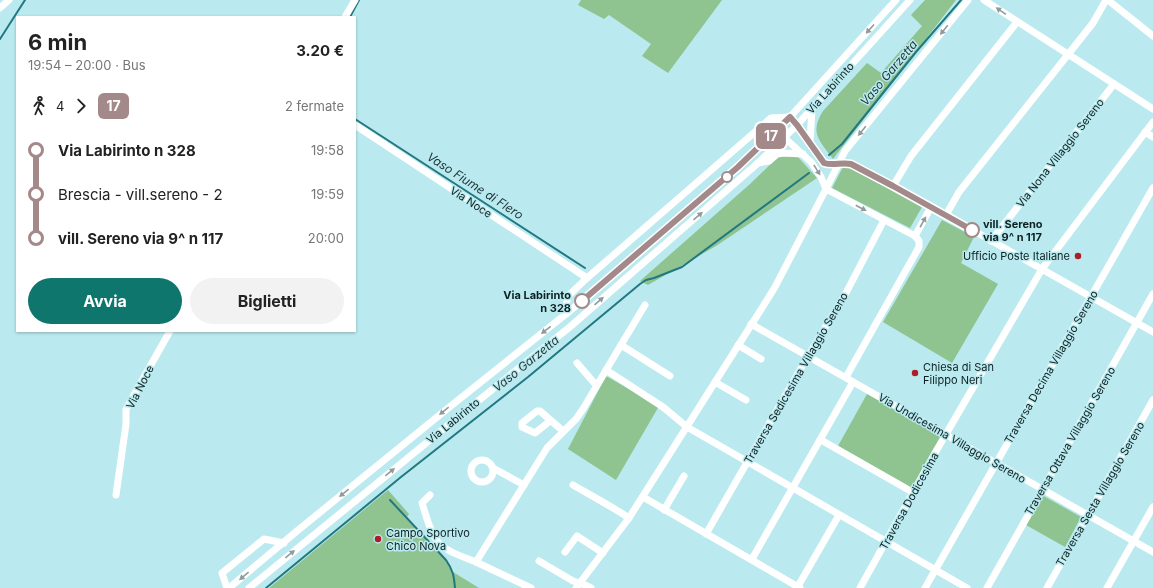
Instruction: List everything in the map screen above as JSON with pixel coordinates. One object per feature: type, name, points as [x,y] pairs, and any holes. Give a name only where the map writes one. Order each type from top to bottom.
[{"type":"street","points":[[0,8],[9,0]]},
{"type":"street","points":[[346,16],[354,0]]},
{"type":"street","name":"Via Labirinto","points":[[284,543],[264,539],[222,573],[228,588],[284,543],[447,409],[623,267],[738,167],[790,117],[896,0]]},
{"type":"street","name":"Via Labirinto","points":[[249,588],[571,326],[758,163],[812,109],[910,0]]},
{"type":"street","points":[[578,586],[643,497],[775,287],[845,151],[968,0]]},
{"type":"street","points":[[984,0],[1153,109]]},
{"type":"street","points":[[946,215],[960,192],[1093,23],[1107,0],[1153,36]]},
{"type":"street","points":[[893,186],[911,156],[1017,22]]},
{"type":"street","name":"Via Nona Villaggio Sereno","points":[[991,240],[1114,84]]},
{"type":"street","points":[[810,142],[812,109]]},
{"type":"street","points":[[566,314],[567,297],[587,278],[771,118],[790,117],[810,142],[824,163],[830,165],[844,162],[851,164],[991,240],[1153,332]]},
{"type":"street","points":[[774,118],[776,130],[811,162],[821,177],[826,189],[915,236],[919,241],[919,247],[846,377]]},
{"type":"street","name":"Traversa Dodicesima","points":[[860,588],[914,494],[946,434],[1042,269],[1153,122]]},
{"type":"street","name":"Via Noce","points":[[356,126],[587,278]]},
{"type":"street","points":[[1145,132],[1153,137]]},
{"type":"street","points":[[758,163],[769,161],[777,154],[803,154]]},
{"type":"street","name":"Traversa Decima Villaggio Sereno","points":[[925,588],[1153,188]]},
{"type":"street","points":[[915,236],[931,207]]},
{"type":"street","name":"Traversa Sedicesima Villaggio Sereno","points":[[706,534],[847,291],[884,220]]},
{"type":"street","name":"Traversa Ottava Villaggio Sereno","points":[[986,588],[1153,294]]},
{"type":"street","points":[[476,562],[547,448],[576,419],[583,409],[645,305]]},
{"type":"street","name":"Via Undicesima Villaggio Sereno","points":[[751,324],[1153,552]]},
{"type":"street","name":"Via Noce","points":[[116,496],[126,424],[126,409],[169,332]]},
{"type":"street","points":[[621,345],[670,376]]},
{"type":"street","points":[[738,345],[761,359]]},
{"type":"street","points":[[576,363],[596,385]]},
{"type":"street","points":[[606,370],[663,407],[687,427],[886,543],[967,588]]},
{"type":"street","points":[[715,382],[746,400]]},
{"type":"street","points":[[752,559],[853,382]]},
{"type":"street","name":"Traversa Sesta Villaggio Sereno","points":[[1047,588],[1153,400]]},
{"type":"street","points":[[550,421],[563,431]]},
{"type":"street","points":[[820,440],[914,494]]},
{"type":"street","points":[[493,468],[524,485]]},
{"type":"street","points":[[664,510],[684,476]]},
{"type":"street","points":[[573,485],[601,500],[629,518]]},
{"type":"street","points":[[430,495],[422,503],[430,527],[437,540],[443,546],[531,588]]},
{"type":"street","points":[[643,497],[752,559],[798,588],[838,515]]},
{"type":"street","points":[[1107,588],[1153,507]]},
{"type":"street","points":[[565,552],[577,536],[603,553]]},
{"type":"street","points":[[539,561],[573,581],[578,586]]},
{"type":"street","points":[[578,586],[585,585],[591,588]]},
{"type":"green space","points":[[581,0],[722,0],[668,73],[642,56],[651,44],[609,15],[604,19],[578,5]]},
{"type":"green space","points":[[925,0],[956,0],[833,159],[820,142],[818,136],[817,125],[823,111],[867,63],[881,73],[922,26],[911,15]]},
{"type":"green space","points":[[779,156],[798,157],[817,178],[716,246],[648,285],[640,281],[750,184]]},
{"type":"green space","points":[[844,165],[922,207],[910,228],[832,188]]},
{"type":"green space","points":[[942,220],[974,237],[961,263],[998,284],[952,363],[883,322]]},
{"type":"green space","points":[[606,376],[659,406],[616,480],[568,449]]},
{"type":"green space","points":[[867,394],[942,435],[912,488],[838,446]]},
{"type":"green space","name":"Campo Sportivo Chico Nova","points":[[388,490],[409,514],[407,517],[446,560],[453,572],[479,588],[269,588]]},
{"type":"green space","points":[[1042,495],[1081,517],[1065,547],[1026,525]]},
{"type":"waterway","points":[[0,39],[25,0]]},
{"type":"waterway","name":"Vaso Fiume di Flero","points":[[351,16],[359,0]]},
{"type":"waterway","name":"Vaso Garzetta","points":[[829,155],[842,144],[916,52],[961,0]]},
{"type":"waterway","name":"Vaso Fiume di Flero","points":[[356,120],[585,268]]},
{"type":"waterway","name":"Vaso Garzetta","points":[[266,588],[401,477],[528,377],[640,284],[646,280],[682,267],[809,173]]},
{"type":"waterway","name":"Vaso Fiume di Flero","points":[[390,500],[446,560],[453,573],[455,588]]},
{"type":"bus line","name":"17","points":[[582,301],[738,167],[790,117],[810,142],[824,163],[830,165],[844,162],[851,164],[972,230]]},
{"type":"place","name":"vill. Sereno via 9^ n 117","points":[[972,230]]},
{"type":"place","name":"Ufficio Poste Italiane","points":[[1078,256]]},
{"type":"place","name":"Via Labirinto n 328","points":[[582,301]]},
{"type":"place","name":"Chiesa di San Filippo Neri","points":[[915,373]]},
{"type":"place","name":"Campo Sportivo Chico Nova","points":[[378,539]]}]
